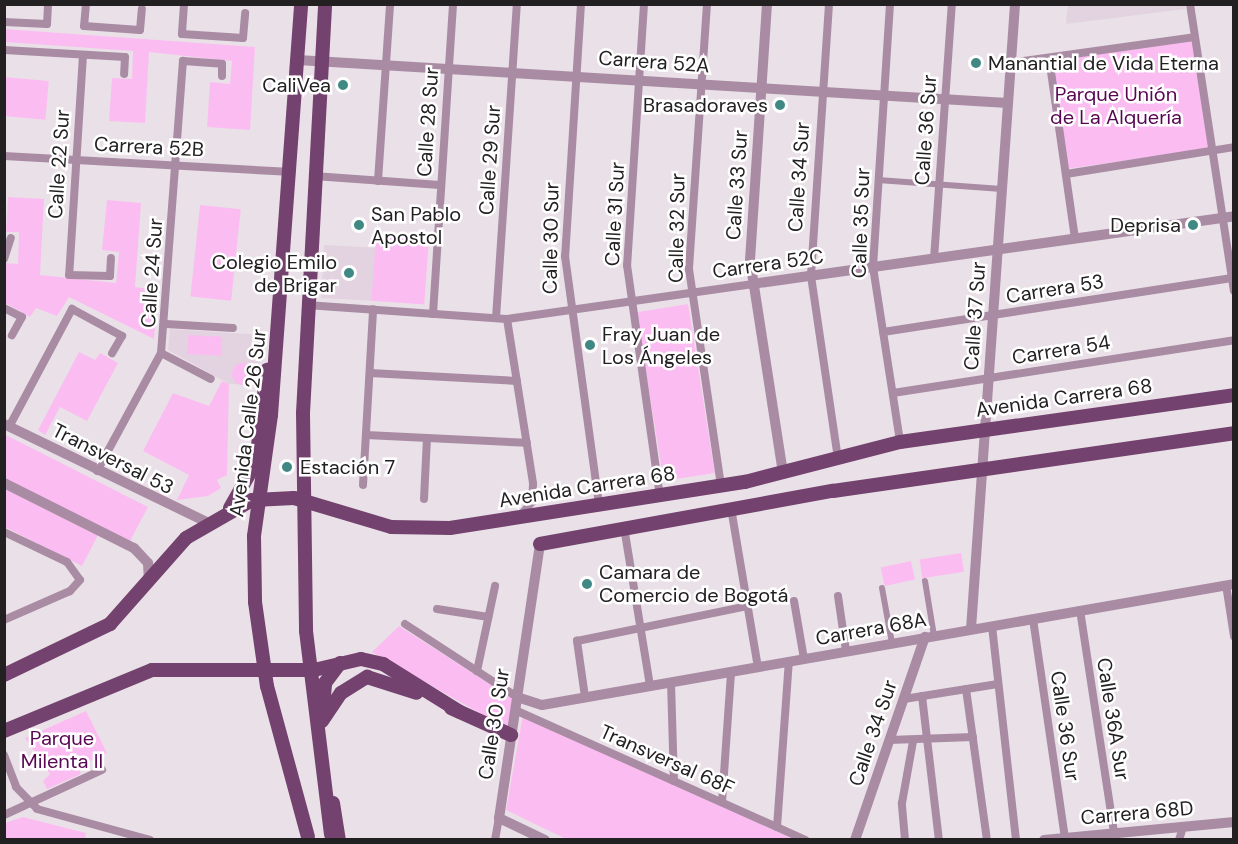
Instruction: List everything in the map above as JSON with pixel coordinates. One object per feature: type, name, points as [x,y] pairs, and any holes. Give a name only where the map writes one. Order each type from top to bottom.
[{"type":"main road","name":"Avenida Calle 26 Sur","points":[[301,4],[292,172],[271,415],[254,536],[255,602],[267,686],[308,838]]},
{"type":"main road","points":[[325,4],[306,305],[303,413],[306,631],[334,838]]},
{"type":"main road","points":[[228,510],[248,482],[258,455],[285,255]]},
{"type":"main road","name":"Avenida Carrera 68","points":[[4,675],[90,637],[149,584],[207,522],[252,500],[294,498],[413,530],[517,518],[721,486],[783,473],[900,442],[985,428],[1233,395]]},
{"type":"main road","points":[[540,544],[731,508],[982,468],[1233,433]]},
{"type":"main road","points":[[5,733],[152,670],[298,670],[361,659],[383,664],[460,712]]},
{"type":"main road","points":[[334,838],[322,721],[325,683],[340,663]]},
{"type":"main road","points":[[322,721],[341,693],[367,677],[392,682],[511,735]]},
{"type":"street","points":[[4,22],[46,24],[48,4]]},
{"type":"street","points":[[86,4],[84,26],[140,30],[142,9]]},
{"type":"street","points":[[184,4],[182,34],[243,38],[245,13]]},
{"type":"street","points":[[378,181],[390,4]]},
{"type":"street","name":"Calle 28 Sur","points":[[433,314],[453,4]]},
{"type":"street","name":"Calle 29 Sur","points":[[496,318],[517,4]]},
{"type":"street","name":"Calle 30 Sur","points":[[581,4],[565,242],[568,312],[599,506]]},
{"type":"street","name":"Calle 31 Sur","points":[[644,4],[627,252],[660,496]]},
{"type":"street","name":"Calle 32 Sur","points":[[707,4],[689,258],[721,486]]},
{"type":"street","name":"Calle 33 Sur","points":[[767,4],[752,284],[783,473]]},
{"type":"street","name":"Calle 34 Sur","points":[[829,4],[811,276],[838,458]]},
{"type":"street","name":"Calle 35 Sur","points":[[890,4],[873,267],[900,442]]},
{"type":"street","name":"Calle 36 Sur","points":[[934,259],[952,4]]},
{"type":"street","name":"Calle 37 Sur","points":[[971,629],[1014,4]]},
{"type":"street","points":[[1190,4],[1212,151],[1228,217],[1233,291]]},
{"type":"street","points":[[1010,63],[1194,37]]},
{"type":"street","points":[[4,50],[125,57],[124,74]]},
{"type":"street","name":"Calle 22 Sur","points":[[83,55],[69,275],[110,276],[111,258]]},
{"type":"street","points":[[1049,58],[1075,239]]},
{"type":"street","name":"Carrera 52A","points":[[298,60],[449,67],[1008,103]]},
{"type":"street","name":"Calle 24 Sur","points":[[97,471],[161,353],[166,324],[183,61],[222,64],[222,76]]},
{"type":"street","points":[[1066,174],[1233,147]]},
{"type":"street","name":"Carrera 52B","points":[[4,156],[292,172]]},
{"type":"street","points":[[314,176],[440,185]]},
{"type":"street","points":[[878,180],[1002,189]]},
{"type":"street","name":"Carrera 52C","points":[[306,305],[507,320],[1228,217]]},
{"type":"street","points":[[6,259],[11,238]]},
{"type":"street","name":"Carrera 53","points":[[883,332],[1232,278]]},
{"type":"street","points":[[4,308],[22,317],[12,335]]},
{"type":"street","points":[[7,425],[72,309],[122,336],[112,353]]},
{"type":"street","points":[[363,485],[373,309]]},
{"type":"street","points":[[507,320],[534,494],[517,518]]},
{"type":"street","points":[[166,324],[233,328]]},
{"type":"street","name":"Carrera 54","points":[[893,393],[1233,340]]},
{"type":"street","points":[[161,353],[210,379]]},
{"type":"street","points":[[369,373],[517,381]]},
{"type":"street","name":"Transversal 53","points":[[7,425],[97,471],[207,522]]},
{"type":"street","points":[[366,435],[527,443]]},
{"type":"street","points":[[424,499],[427,438]]},
{"type":"street","points":[[4,483],[134,548],[148,563],[149,584]]},
{"type":"street","points":[[731,508],[758,667]]},
{"type":"street","points":[[624,527],[650,686]]},
{"type":"street","points":[[4,532],[67,562],[80,580],[70,591],[4,620]]},
{"type":"street","name":"Calle 30 Sur","points":[[495,840],[540,544]]},
{"type":"street","points":[[925,581],[929,637]]},
{"type":"street","points":[[1230,584],[1233,636]]},
{"type":"street","name":"Carrera 68A","points":[[517,696],[534,705],[585,697],[1230,584]]},
{"type":"street","points":[[477,671],[495,586]]},
{"type":"street","points":[[882,588],[892,643]]},
{"type":"street","points":[[838,596],[846,651]]},
{"type":"street","points":[[794,601],[804,659]]},
{"type":"street","points":[[585,697],[577,641],[748,606]]},
{"type":"street","points":[[436,609],[488,617]]},
{"type":"street","name":"Calle 36A Sur","points":[[1080,610],[1107,836]]},
{"type":"street","name":"Calle 36 Sur","points":[[1032,619],[1059,839]]},
{"type":"street","points":[[405,624],[517,696]]},
{"type":"street","points":[[992,626],[1016,840]]},
{"type":"street","name":"Calle 34 Sur","points":[[855,840],[904,699],[929,637]]},
{"type":"street","points":[[777,827],[789,661]]},
{"type":"street","points":[[722,802],[731,672]]},
{"type":"street","points":[[671,682],[674,781]]},
{"type":"street","points":[[904,699],[998,684]]},
{"type":"street","points":[[966,689],[987,840]]},
{"type":"street","points":[[922,696],[939,840]]},
{"type":"street","name":"Transversal 68F","points":[[515,710],[805,840]]},
{"type":"street","points":[[890,740],[928,741],[973,737]]},
{"type":"street","points":[[905,840],[902,803],[913,741]]},
{"type":"street","points":[[4,755],[10,776],[30,803],[150,840]]},
{"type":"street","points":[[4,815],[102,770]]},
{"type":"street","points":[[498,818],[544,840]]},
{"type":"street","name":"Carrera 68D","points":[[1044,840],[1107,836],[1233,822]]},
{"type":"street","points":[[1179,840],[1182,827]]},
{"type":"shaded area","points":[[1068,5],[1185,5],[1185,9],[1066,24]]},
{"type":"shaded area","name":"Colegio Emilo de Brigar","points":[[324,245],[376,248],[373,301],[321,298]]},
{"type":"shaded area","points":[[170,329],[263,335],[257,385],[229,384],[168,350]]},
{"type":"green space","points":[[4,29],[255,47],[250,130],[207,127],[210,82],[230,84],[232,61],[149,52],[145,123],[109,121],[112,78],[132,79],[133,51],[5,42]]},
{"type":"green space","name":"Parque Unión de La Alquería","points":[[1193,38],[1209,149],[1065,169],[1049,58]]},
{"type":"green space","points":[[4,77],[49,81],[45,120],[4,116]]},
{"type":"green space","points":[[8,197],[44,199],[40,275],[116,283],[119,252],[102,250],[107,200],[141,203],[135,287],[158,290],[154,339],[69,297],[57,316],[36,308],[30,317],[5,303],[5,263],[18,264],[19,232],[6,232]]},
{"type":"green space","points":[[200,205],[241,209],[231,301],[190,296]]},
{"type":"green space","points":[[376,235],[429,239],[424,305],[371,301]]},
{"type":"green space","points":[[688,304],[715,473],[663,481],[637,312]]},
{"type":"green space","points":[[188,335],[222,337],[221,356],[187,354]]},
{"type":"green space","points":[[79,352],[95,360],[100,353],[118,363],[87,421],[60,407],[45,435],[38,430]]},
{"type":"green space","points":[[243,363],[251,366],[254,374],[251,382],[243,385],[235,382],[232,374],[235,366]]},
{"type":"green space","points":[[222,381],[229,384],[227,475],[217,480],[221,488],[208,496],[177,500],[189,475],[143,451],[173,393],[209,406]]},
{"type":"green space","points":[[4,434],[148,507],[130,541],[5,479]]},
{"type":"green space","points":[[4,488],[98,535],[82,566],[5,527]]},
{"type":"green space","points":[[961,553],[964,572],[922,578],[920,560]]},
{"type":"green space","points":[[911,561],[915,580],[885,586],[881,567]]},
{"type":"green space","points":[[399,626],[512,698],[508,729],[372,652]]},
{"type":"green space","name":"Parque Milenta II","points":[[86,711],[107,753],[78,767],[81,774],[47,789],[43,781],[50,774],[25,738]]},
{"type":"green space","points":[[523,715],[793,839],[566,839],[506,810]]},
{"type":"green space","points":[[23,817],[86,833],[85,839],[5,839],[5,823]]},
{"type":"place","name":"Manantial de Vida Eterna","points":[[976,63]]},
{"type":"place","name":"CaliVea","points":[[343,85]]},
{"type":"place","name":"Brasadoraves","points":[[780,105]]},
{"type":"place","name":"San Pablo Apostol","points":[[359,225]]},
{"type":"place","name":"Deprisa","points":[[1193,225]]},
{"type":"place","name":"Colegio Emilo de Brigar","points":[[349,273]]},
{"type":"place","name":"Fray Juan de Los Ángeles","points":[[590,345]]},
{"type":"place","name":"Estación 7","points":[[287,467]]},
{"type":"place","name":"Camara de Comercio de Bogotá","points":[[587,584]]}]
